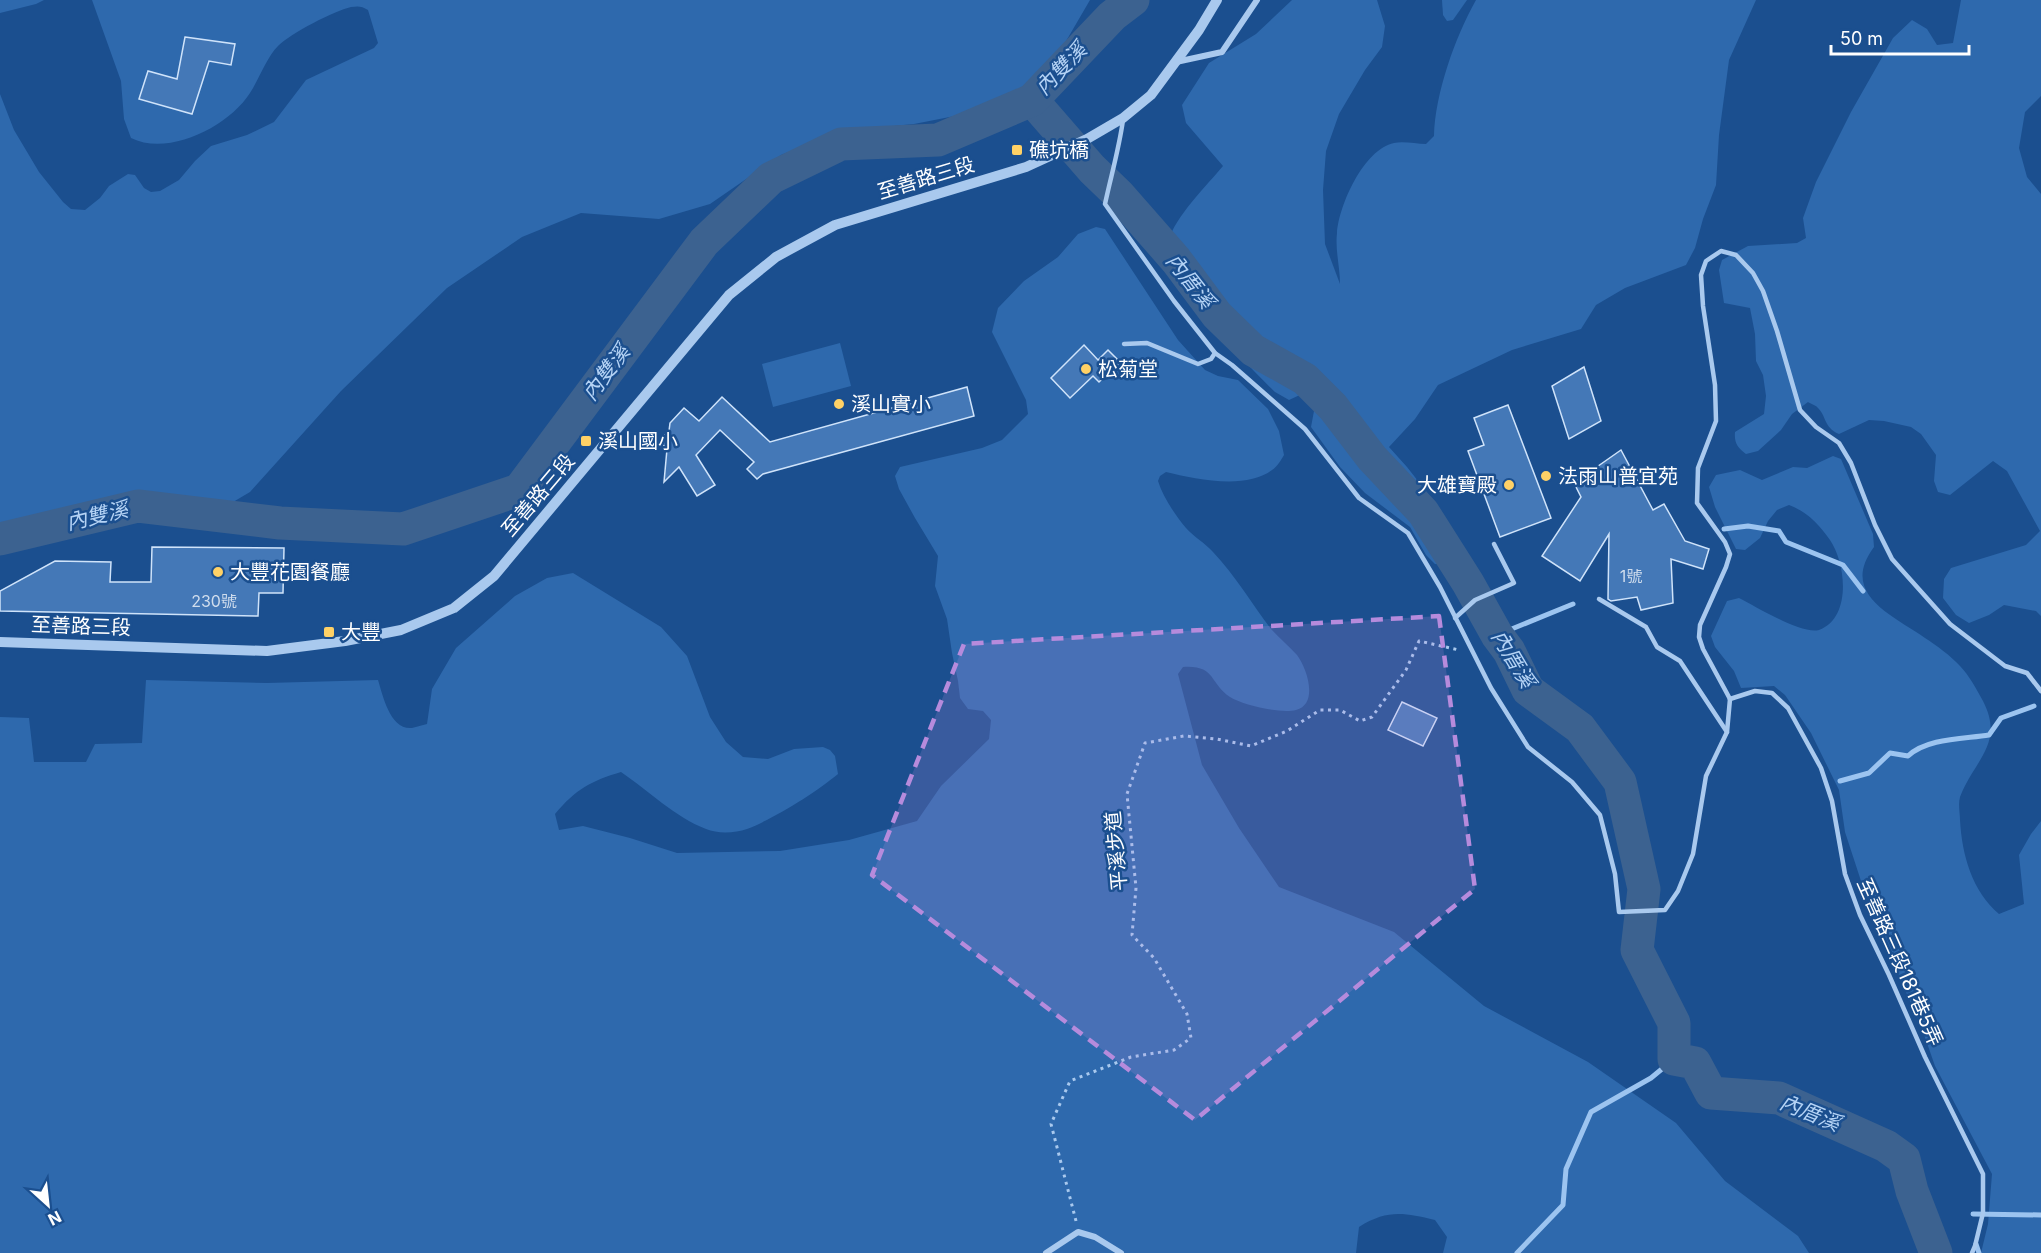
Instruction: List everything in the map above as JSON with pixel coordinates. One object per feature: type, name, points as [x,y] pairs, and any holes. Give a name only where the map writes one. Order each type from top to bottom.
[{"type":"street","points":[[1124,118],[1151,95],[1217,0]]},
{"type":"street","points":[[1175,62],[1222,52],[1257,0]]},
{"type":"street","name":"至善路三段","points":[[0,642],[267,651],[345,641],[401,630],[454,608],[494,576],[729,295],[776,257],[835,225],[1026,167],[1058,154],[1124,118]]},
{"type":"street","points":[[1046,1253],[1078,1232],[1095,1237],[1121,1253]]},
{"type":"lane","points":[[1124,118],[1105,204],[1174,301],[1215,353],[1305,429],[1359,498],[1408,533],[1440,587],[1491,688],[1528,747],[1572,782],[1600,815],[1615,874],[1619,912],[1665,910],[1678,891],[1693,854],[1706,776],[1727,732],[1730,699],[1699,637],[1700,625],[1730,554],[1725,542],[1697,503],[1698,468],[1716,420],[1715,385],[1703,306],[1701,275],[1706,261],[1721,251],[1736,255],[1753,273],[1763,291],[1800,410],[1816,427],[1839,443],[1851,463],[1875,525],[1892,559],[1950,624],[2005,666],[2027,673],[2041,691]]},
{"type":"lane","points":[[1124,344],[1147,343],[1198,363],[1210,359],[1215,353]]},
{"type":"lane","points":[[1455,618],[1475,600],[1514,584],[1494,544]]},
{"type":"lane","points":[[1599,599],[1646,627],[1657,647],[1680,661],[1727,732]]},
{"type":"lane","name":"至善路三段181巷5弄","points":[[1730,699],[1755,691],[1772,693],[1788,708],[1821,768],[1832,801],[1845,874],[1860,915],[1925,1057],[1983,1174],[1983,1213],[1975,1246],[1971,1253]]},
{"type":"path","name":"平溪步道","points":[[1078,1232],[1051,1124],[1070,1081],[1131,1057],[1174,1050],[1191,1038],[1187,1014],[1154,958],[1132,935],[1137,888],[1127,794],[1145,744],[1184,736],[1217,739],[1251,746],[1287,731],[1320,710],[1340,710],[1360,721],[1372,717],[1406,670],[1419,641],[1473,653]]},
{"type":"highlighted area","points":[[1439,616],[1475,889],[1195,1120],[872,875],[964,644]]},
{"type":"shaded area","points":[[0,0],[44,0],[0,13]]},
{"type":"shaded area","points":[[92,0],[1090,0],[1062,48],[1030,85],[970,113],[914,124],[843,131],[781,155],[710,204],[659,219],[581,213],[522,237],[447,288],[341,391],[250,492],[228,505],[166,494],[79,506],[0,528],[0,94],[14,130],[39,172],[71,209],[85,210],[100,198],[109,186],[128,174],[135,175],[144,188],[151,192],[160,191],[179,180],[211,146],[247,135],[274,122],[306,80],[374,48],[378,43],[368,10],[353,7],[334,13],[302,29],[278,46],[250,93],[228,117],[197,135],[180,141],[163,144],[146,143],[131,138],[124,119],[121,81]]},
{"type":"shaded area","points":[[1292,0],[1377,0],[1385,26],[1382,47],[1365,70],[1339,114],[1326,151],[1323,190],[1325,244],[1340,284],[1337,233],[1348,194],[1363,167],[1383,147],[1398,142],[1426,144],[1434,136],[1442,84],[1454,48],[1476,0],[1756,0],[1729,60],[1719,135],[1716,185],[1695,248],[1686,265],[1625,288],[1596,305],[1581,329],[1512,350],[1438,385],[1415,419],[1389,447],[1429,495],[1460,561],[1450,565],[1435,564],[1426,555],[1410,527],[1365,493],[1340,467],[1311,427],[1314,411],[1329,392],[1328,382],[1323,376],[1302,394],[1289,400],[1275,392],[1208,321],[1178,278],[1170,258],[1169,240],[1177,222],[1223,166],[1186,123],[1182,105],[1209,63],[1256,34]]},
{"type":"shaded area","points":[[1442,0],[1467,0],[1453,20],[1447,21],[1443,15]]},
{"type":"shaded area","points":[[1961,0],[2041,0],[2041,96],[2025,112],[2019,148],[2027,177],[2041,194],[2041,616],[2036,611],[2004,605],[1989,615],[1969,623],[1956,615],[1943,598],[1944,579],[1951,568],[2026,545],[2040,531],[2007,471],[1993,461],[1950,495],[1938,492],[1934,481],[1936,455],[1921,434],[1911,427],[1869,420],[1839,434],[1830,428],[1820,410],[1808,402],[1792,414],[1781,430],[1758,451],[1746,454],[1737,445],[1735,432],[1764,414],[1766,396],[1763,375],[1756,361],[1755,334],[1750,308],[1724,303],[1719,270],[1722,260],[1748,246],[1797,243],[1806,238],[1803,218],[1816,182],[1851,112],[1893,38],[1912,20],[1927,29],[1937,45],[1953,43]]},
{"type":"shaded area","points":[[1096,227],[1105,229],[1178,340],[1205,370],[1218,376],[1238,380],[1268,409],[1279,431],[1284,455],[1274,469],[1261,476],[1249,480],[1220,481],[1166,472],[1160,476],[1158,481],[1166,499],[1182,523],[1229,570],[1271,629],[1297,655],[1307,677],[1309,693],[1307,701],[1296,710],[1281,711],[1252,706],[1230,697],[1207,672],[1201,669],[1183,667],[1178,674],[1202,765],[1239,828],[1279,887],[1394,932],[1484,1006],[1588,1062],[1676,1123],[1725,1181],[1798,1236],[1809,1253],[1443,1253],[1447,1237],[1435,1220],[1396,1214],[1379,1217],[1359,1227],[1356,1253],[0,1253],[0,717],[29,718],[34,762],[86,762],[95,744],[142,743],[146,680],[267,683],[378,680],[385,703],[393,718],[404,727],[414,728],[427,724],[432,689],[456,648],[515,596],[547,578],[573,573],[661,627],[687,656],[710,717],[726,742],[743,757],[768,759],[794,749],[823,747],[835,756],[838,774],[782,812],[747,829],[716,832],[684,818],[621,772],[592,783],[570,798],[555,814],[559,830],[583,826],[677,853],[780,851],[849,840],[917,821],[941,786],[989,739],[991,720],[983,711],[968,709],[960,698],[947,619],[935,586],[938,556],[899,489],[895,476],[900,467],[982,448],[1002,440],[1028,414],[1026,400],[992,332],[998,308],[1024,281],[1058,257],[1078,234]]},
{"type":"shaded area","points":[[840,343],[851,386],[773,407],[762,364]]},
{"type":"shaded area","points":[[1833,456],[1841,459],[1873,534],[1874,547],[1865,563],[1863,578],[1866,590],[1874,602],[1885,611],[1956,662],[1973,683],[1989,716],[1991,729],[1989,741],[1960,797],[1959,808],[1963,846],[1970,872],[1982,895],[1999,914],[2024,904],[2019,855],[2041,821],[2041,1253],[1981,1253],[1988,1224],[1992,1174],[1935,1066],[1920,1023],[1891,959],[1845,832],[1839,790],[1811,733],[1785,695],[1774,686],[1741,688],[1734,671],[1715,647],[1711,636],[1727,601],[1739,598],[1790,624],[1811,630],[1819,630],[1830,624],[1837,614],[1843,589],[1840,562],[1830,540],[1817,524],[1807,515],[1789,505],[1777,510],[1768,521],[1760,538],[1745,550],[1736,549],[1715,507],[1709,487],[1716,475],[1740,470],[1762,480],[1793,467],[1807,468]]},
{"type":"building","points":[[185,37],[235,44],[231,65],[209,61],[192,114],[139,99],[148,71],[177,79]]},
{"type":"building","name":"松菊堂","points":[[1084,345],[1098,360],[1108,350],[1120,362],[1099,382],[1093,376],[1070,398],[1051,378]]},
{"type":"building","points":[[1584,367],[1601,421],[1569,439],[1552,386]]},
{"type":"building","points":[[967,387],[974,416],[763,474],[757,479],[747,469],[754,462],[720,430],[696,455],[715,485],[697,496],[679,467],[664,482],[667,449],[659,441],[669,431],[670,423],[684,408],[699,421],[722,397],[770,442]]},
{"type":"building","name":"大雄寶殿","points":[[1508,405],[1551,518],[1500,537],[1468,451],[1484,445],[1474,418]]},
{"type":"building","points":[[1621,450],[1653,510],[1664,504],[1685,541],[1709,549],[1703,569],[1671,559],[1673,603],[1641,610],[1637,597],[1611,601],[1608,599],[1609,534],[1580,581],[1542,556],[1581,497],[1574,483]]},
{"type":"building","name":"大豐花園餐廳","points":[[152,547],[284,548],[283,593],[259,593],[258,616],[0,611],[0,591],[55,561],[111,562],[110,582],[151,582]]},
{"type":"building","points":[[1402,702],[1437,718],[1423,746],[1388,730]]},
{"type":"waterway","name":"內雙溪","points":[[0,539],[138,506],[280,523],[403,529],[519,490],[704,242],[771,178],[841,144],[938,140],[1032,100],[1112,16],[1133,0]]},
{"type":"waterway","name":"內厝溪","points":[[1032,100],[1176,260],[1217,315],[1253,350],[1305,379],[1333,407],[1372,458],[1423,512],[1509,651],[1528,690],[1580,728],[1620,782],[1644,889],[1637,950],[1674,1023],[1674,1059],[1695,1063],[1711,1093],[1779,1098],[1886,1146],[1904,1159],[1912,1191],[1936,1253]]},
{"type":"waterway","points":[[1724,529],[1748,526],[1779,531],[1786,542],[1843,565],[1863,591]]},
{"type":"waterway","points":[[1497,635],[1573,604]]},
{"type":"waterway","points":[[1840,781],[1869,773],[1890,753],[1908,756],[1935,742],[1989,735],[2001,718],[2034,706]]},
{"type":"waterway","points":[[1517,1253],[1563,1205],[1566,1169],[1591,1112],[1651,1078],[1674,1059]]},
{"type":"waterway","points":[[1973,1214],[2041,1215]]},
{"type":"waterway","points":[[1976,1244],[1979,1253]]},
{"type":"place","name":"礁坑橋","points":[[1017,150]]},
{"type":"place","name":"松菊堂","points":[[1086,369]]},
{"type":"place","name":"溪山實小","points":[[839,404]]},
{"type":"place","name":"溪山國小","points":[[586,441]]},
{"type":"place","name":"法雨山普宜苑","points":[[1546,476]]},
{"type":"place","name":"大雄寶殿","points":[[1509,485]]},
{"type":"place","name":"大豐花園餐廳","points":[[218,572]]},
{"type":"place","name":"大豐","points":[[329,632]]}]
